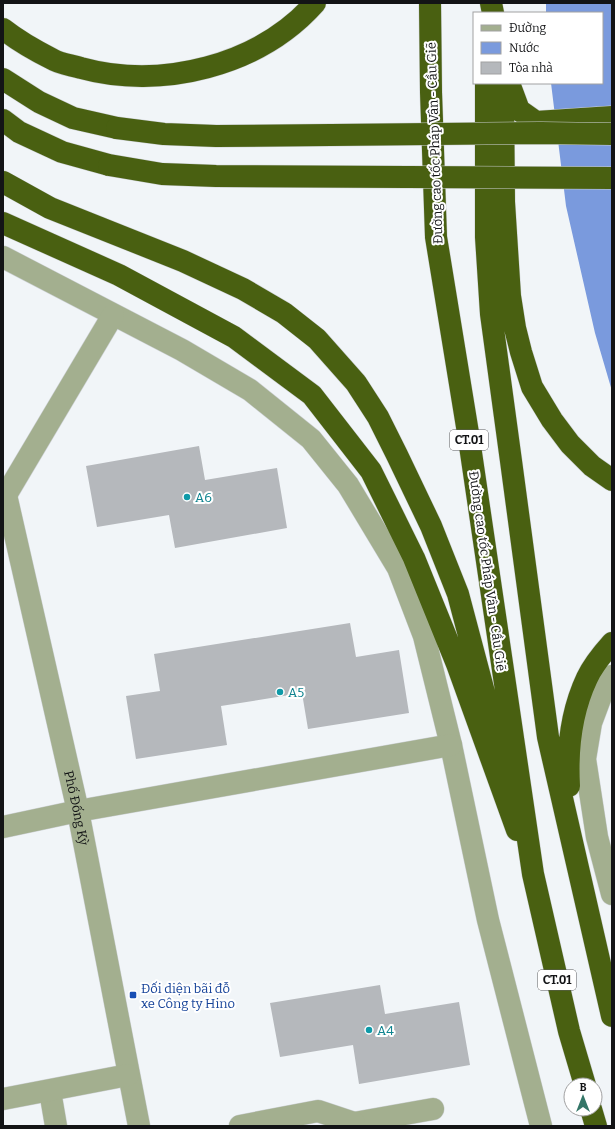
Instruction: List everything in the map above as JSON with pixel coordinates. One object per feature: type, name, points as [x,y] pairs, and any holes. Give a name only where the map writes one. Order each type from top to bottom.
[{"type":"highway","points":[[3,28],[53,60],[97,72],[145,76],[184,72],[225,62],[251,51],[281,33],[309,10],[315,3]]},
{"type":"highway","name":"Đường cao tốc Pháp Vân - Cầu Giẽ","points":[[430,3],[431,92],[436,237],[469,439],[533,874],[569,1031],[583,1077]]},
{"type":"highway","points":[[3,79],[39,102],[73,118],[117,128],[164,134],[216,136],[541,133],[612,134]]},
{"type":"highway","name":"CT.01","points":[[486,84],[486,237],[492,314],[548,736],[612,1016]]},
{"type":"highway","points":[[501,84],[503,94],[504,202],[510,296],[515,328],[521,352],[532,387],[552,420],[570,444],[592,466],[612,480]]},
{"type":"highway","points":[[509,84],[519,110],[536,122],[612,117]]},
{"type":"highway","points":[[3,120],[19,132],[62,152],[110,165],[162,174],[216,176],[612,178]]},
{"type":"highway","points":[[3,182],[50,208],[183,261],[243,290],[284,313],[317,339],[356,383],[378,417],[397,455],[431,526],[458,594],[533,874]]},
{"type":"highway","points":[[3,223],[119,275],[234,337],[312,395],[371,471],[414,558],[457,664],[533,874]]},
{"type":"highway","points":[[574,853],[568,764],[570,735],[576,708],[587,678],[603,653],[612,643]]},
{"type":"street","points":[[3,257],[182,350],[250,390],[311,439],[348,485],[398,568],[424,636],[451,745],[488,920],[541,1126]]},
{"type":"street","points":[[4,495],[113,315]]},
{"type":"street","name":"Phố Đống Kỳ","points":[[4,495],[78,811],[139,1126]]},
{"type":"street","points":[[612,676],[606,683],[591,723],[585,759],[597,837],[612,894]]},
{"type":"street","points":[[3,827],[78,811],[451,745]]},
{"type":"street","points":[[3,1099],[128,1075]]},
{"type":"street","points":[[50,1091],[56,1126]]},
{"type":"street","points":[[240,1126],[318,1111],[354,1124],[433,1109]]},
{"type":"water","points":[[546,3],[612,3],[612,391],[595,333],[566,206],[551,84],[603,84],[603,12],[546,12]]},
{"type":"building","name":"A6","points":[[199,446],[205,480],[277,468],[287,528],[175,548],[169,515],[97,527],[86,466]]},
{"type":"building","name":"A5","points":[[350,623],[356,657],[399,650],[409,713],[308,729],[302,693],[221,706],[227,745],[136,759],[126,696],[160,691],[154,654]]},
{"type":"building","name":"A4","points":[[380,985],[385,1014],[459,1002],[470,1065],[359,1084],[353,1045],[280,1057],[270,1003]]},
{"type":"place","name":"A6","points":[[187,497]]},
{"type":"place","name":"A5","points":[[280,692]]},
{"type":"place","name":"Đối diện bãi đỗ xe Công ty Hino","points":[[133,995]]},
{"type":"place","name":"A4","points":[[369,1030]]}]
